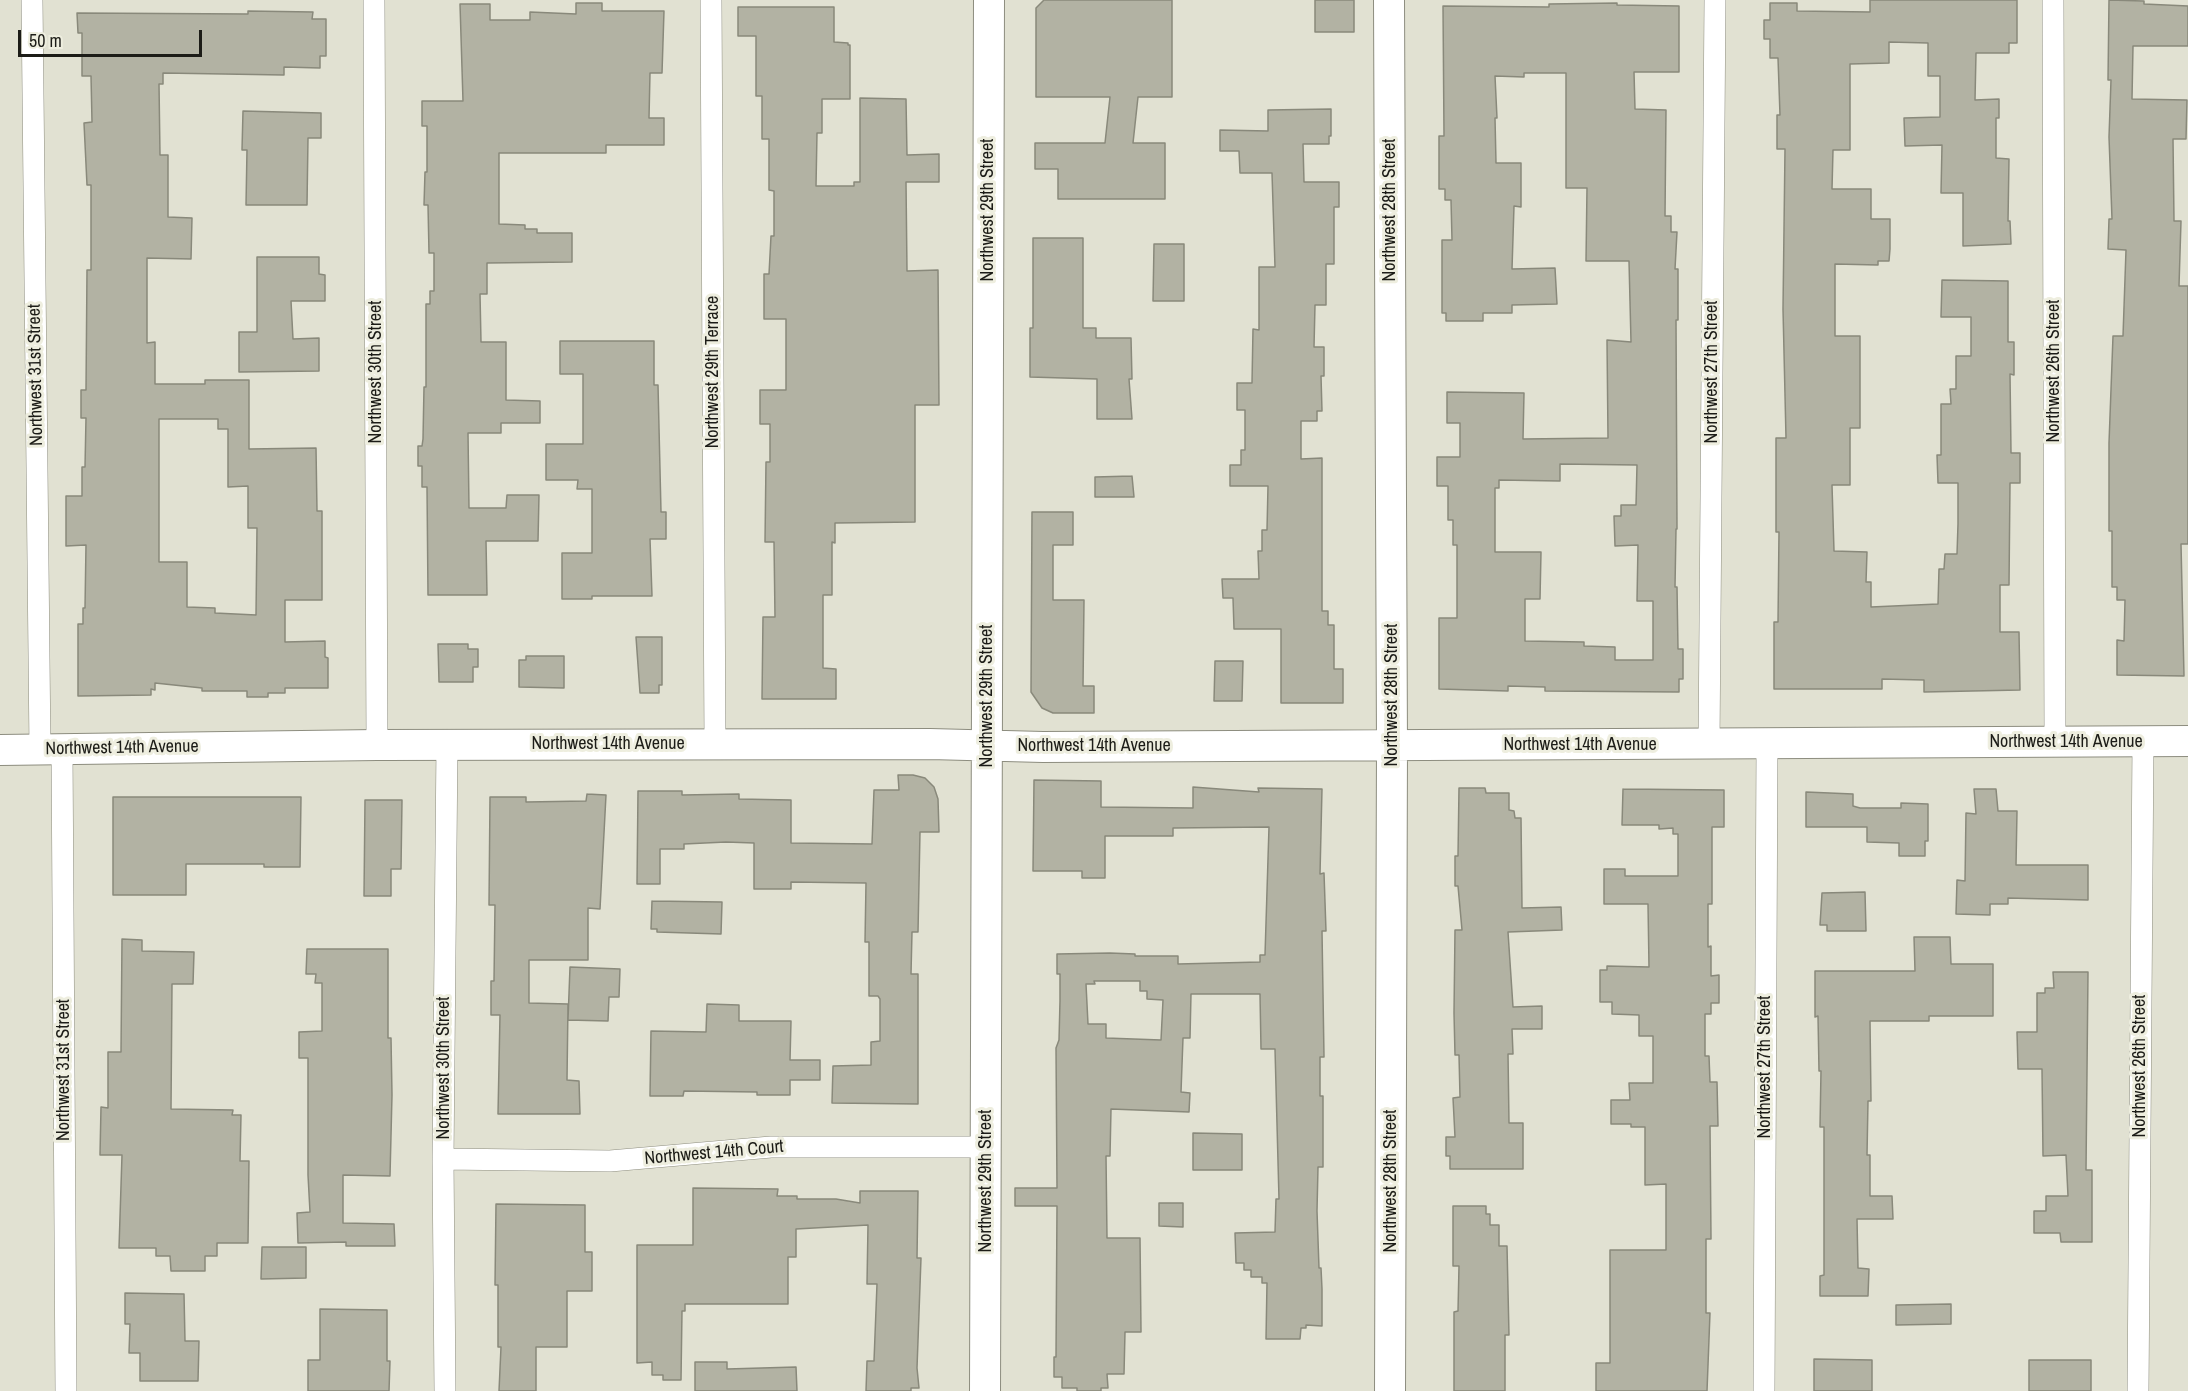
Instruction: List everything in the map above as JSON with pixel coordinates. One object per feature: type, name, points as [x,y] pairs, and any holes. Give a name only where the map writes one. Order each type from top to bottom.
[{"type":"street","name":"Northwest 31st Street","points":[[32,0],[66,1391]]},
{"type":"street","name":"Northwest 30th Street","points":[[374,0],[377,745]]},
{"type":"street","name":"Northwest 29th Terrace","points":[[711,0],[714,744]]},
{"type":"street","name":"Northwest 29th Street","points":[[985,1391],[989,0]]},
{"type":"street","name":"Northwest 28th Street","points":[[1389,0],[1392,745],[1390,1391]]},
{"type":"street","name":"Northwest 27th Street","points":[[1709,744],[1715,0]]},
{"type":"street","name":"Northwest 26th Street","points":[[2053,0],[2055,742]]},
{"type":"street","name":"Northwest 14th Avenue","points":[[0,750],[447,744],[987,746],[2188,741]]},
{"type":"street","name":"Northwest 26th Street","points":[[2138,1391],[2143,742]]},
{"type":"street","name":"Northwest 30th Street","points":[[445,1391],[443,1159],[447,744]]},
{"type":"street","name":"Northwest 27th Street","points":[[1764,1391],[1767,744]]},
{"type":"street","name":"Northwest 14th Court","points":[[443,1159],[610,1161],[771,1147],[986,1147]]},
{"type":"building","points":[[1044,0],[1172,0],[1172,97],[1138,97],[1133,143],[1165,143],[1165,199],[1058,199],[1058,169],[1035,169],[1035,143],[1105,143],[1110,97],[1036,97],[1036,8]]},
{"type":"building","points":[[1315,0],[1354,0],[1354,32],[1315,32]]},
{"type":"building","points":[[1870,0],[2017,0],[2017,43],[2009,43],[2009,53],[1976,53],[1975,100],[1999,99],[1999,118],[1996,118],[1996,158],[2009,159],[2008,221],[2010,221],[2011,244],[1963,246],[1963,193],[1941,193],[1942,145],[1905,146],[1904,118],[1940,117],[1940,76],[1928,76],[1928,43],[1889,42],[1889,63],[1850,64],[1850,150],[1833,150],[1832,189],[1871,189],[1871,219],[1890,219],[1890,249],[1889,261],[1878,261],[1878,265],[1835,264],[1835,336],[1860,336],[1860,428],[1850,428],[1850,485],[1832,485],[1834,551],[1867,552],[1866,582],[1871,582],[1871,607],[1938,604],[1939,569],[1944,569],[1945,554],[1957,554],[1958,524],[1958,483],[1938,483],[1937,455],[1941,455],[1941,404],[1951,404],[1950,389],[1956,389],[1956,356],[1971,356],[1971,317],[1941,317],[1942,280],[2008,281],[2008,342],[2014,342],[2014,375],[2010,374],[2011,453],[2020,453],[2020,483],[2010,483],[2009,585],[2000,585],[2000,632],[2019,632],[2020,690],[1924,692],[1924,680],[1882,679],[1882,689],[1774,689],[1774,622],[1778,622],[1779,532],[1776,532],[1776,438],[1786,438],[1783,309],[1785,149],[1777,149],[1777,115],[1780,115],[1778,58],[1770,58],[1770,39],[1764,39],[1764,20],[1770,20],[1770,3],[1797,3],[1797,11],[1870,12]]},
{"type":"building","points":[[2109,0],[2188,6],[2188,46],[2133,46],[2132,99],[2187,100],[2186,139],[2173,139],[2174,221],[2181,221],[2179,286],[2188,286],[2188,544],[2181,544],[2184,676],[2117,675],[2117,640],[2124,641],[2125,600],[2117,600],[2117,587],[2112,587],[2112,531],[2109,531],[2109,443],[2113,336],[2123,336],[2126,250],[2108,249],[2109,219],[2112,219],[2109,137],[2111,80],[2108,80]]},
{"type":"building","points":[[576,3],[602,3],[602,11],[664,11],[662,73],[650,73],[649,118],[664,118],[664,145],[606,145],[606,153],[499,153],[499,224],[525,225],[525,229],[537,229],[537,233],[572,233],[572,262],[487,263],[487,294],[480,294],[481,342],[506,342],[506,400],[540,401],[540,423],[501,423],[501,433],[468,433],[469,508],[506,508],[507,495],[539,495],[538,541],[486,541],[487,595],[428,595],[427,487],[422,487],[422,466],[418,466],[418,446],[422,446],[423,439],[424,387],[426,387],[426,304],[430,304],[430,291],[434,291],[434,253],[429,253],[428,205],[424,205],[427,126],[422,126],[422,101],[463,101],[460,4],[490,4],[490,20],[530,20],[530,12],[576,14]]},
{"type":"building","points":[[1617,3],[1617,5],[1679,6],[1679,72],[1634,72],[1635,109],[1666,110],[1665,216],[1671,216],[1671,232],[1677,232],[1675,587],[1677,587],[1678,649],[1683,649],[1683,679],[1679,679],[1679,692],[1545,691],[1545,687],[1508,686],[1508,691],[1439,689],[1439,618],[1457,618],[1457,545],[1453,545],[1453,520],[1448,520],[1448,486],[1437,486],[1437,457],[1460,457],[1460,423],[1447,423],[1447,392],[1524,393],[1523,439],[1608,438],[1607,340],[1631,342],[1629,261],[1586,261],[1587,188],[1566,188],[1566,73],[1524,73],[1524,77],[1495,76],[1496,163],[1521,163],[1521,207],[1514,206],[1512,269],[1555,268],[1557,304],[1512,305],[1512,313],[1483,313],[1483,321],[1446,321],[1446,313],[1442,313],[1442,240],[1452,240],[1451,200],[1445,200],[1445,189],[1439,189],[1439,136],[1444,136],[1443,6],[1549,7],[1549,4]],"holes":[[[1560,464],[1637,465],[1636,505],[1621,505],[1621,516],[1614,516],[1615,546],[1638,545],[1637,601],[1653,601],[1653,660],[1615,660],[1615,647],[1584,646],[1584,642],[1525,641],[1525,599],[1540,599],[1541,552],[1495,552],[1495,488],[1499,488],[1499,480],[1560,481]]]},
{"type":"building","points":[[738,7],[834,7],[834,42],[850,45],[850,99],[822,99],[822,133],[817,133],[816,186],[854,186],[854,182],[860,182],[860,98],[906,99],[907,155],[939,154],[939,182],[906,182],[907,271],[938,270],[939,405],[915,405],[915,522],[835,523],[835,543],[832,542],[832,595],[823,595],[823,668],[836,669],[836,699],[762,699],[763,617],[775,617],[774,542],[765,542],[766,462],[770,462],[770,424],[760,424],[760,390],[786,390],[786,319],[764,319],[764,274],[769,274],[771,236],[774,236],[774,191],[769,190],[769,139],[762,139],[762,96],[756,96],[756,36],[738,36]]},
{"type":"building","points":[[248,11],[313,12],[312,19],[326,19],[326,56],[320,56],[320,68],[284,67],[284,75],[163,73],[163,84],[159,84],[160,155],[168,155],[168,217],[192,218],[191,259],[147,258],[147,343],[155,342],[155,384],[205,384],[205,380],[249,380],[249,449],[316,448],[317,511],[322,511],[322,600],[285,600],[285,642],[325,641],[325,657],[328,658],[328,688],[285,688],[285,693],[268,693],[268,697],[247,697],[247,691],[202,691],[202,688],[155,683],[155,690],[151,689],[151,695],[78,696],[78,624],[83,624],[83,608],[85,608],[86,545],[66,546],[66,496],[82,496],[82,467],[85,467],[86,418],[81,418],[81,390],[86,390],[87,270],[91,270],[91,185],[87,185],[84,123],[92,122],[91,76],[82,76],[82,33],[78,33],[77,13],[248,14]],"holes":[[[159,419],[218,419],[218,429],[228,429],[228,487],[248,486],[248,528],[257,528],[256,615],[215,613],[215,608],[187,607],[187,562],[159,562]]]},
{"type":"building","points":[[1331,109],[1329,144],[1303,144],[1304,182],[1339,182],[1339,207],[1334,207],[1334,264],[1326,264],[1326,305],[1315,305],[1314,347],[1324,347],[1324,376],[1321,376],[1322,411],[1317,411],[1317,421],[1301,421],[1301,459],[1322,458],[1322,611],[1328,611],[1328,625],[1334,625],[1334,669],[1343,669],[1343,703],[1281,703],[1281,629],[1234,629],[1233,598],[1223,598],[1222,579],[1259,579],[1258,551],[1262,551],[1262,530],[1267,530],[1268,486],[1230,486],[1230,465],[1241,465],[1241,450],[1245,450],[1245,410],[1237,410],[1237,383],[1252,383],[1253,329],[1259,330],[1259,267],[1275,267],[1272,173],[1240,173],[1239,151],[1220,151],[1220,130],[1268,131],[1268,110]]},
{"type":"building","points":[[243,111],[321,113],[321,138],[308,138],[307,205],[246,205],[247,150],[242,150]]},
{"type":"building","points":[[1033,238],[1083,238],[1083,328],[1096,328],[1096,338],[1131,338],[1132,379],[1129,379],[1132,419],[1097,419],[1097,379],[1030,377],[1030,328],[1033,328]]},
{"type":"building","points":[[1154,244],[1184,244],[1184,301],[1153,301]]},
{"type":"building","points":[[257,257],[319,257],[319,274],[325,275],[325,301],[291,301],[293,339],[319,338],[319,371],[239,372],[239,332],[257,332]]},
{"type":"building","points":[[560,341],[654,341],[654,385],[658,385],[661,512],[666,512],[666,539],[650,539],[652,596],[592,596],[592,599],[562,599],[562,553],[592,553],[592,489],[577,489],[578,480],[546,480],[546,444],[583,444],[583,374],[560,374]]},
{"type":"building","points":[[1132,476],[1134,497],[1095,497],[1095,477]]},
{"type":"building","points":[[1032,512],[1073,512],[1073,545],[1053,545],[1053,600],[1084,600],[1083,686],[1094,686],[1094,713],[1053,713],[1042,708],[1031,692]]},
{"type":"building","points":[[636,637],[662,637],[662,685],[659,685],[659,693],[640,693]]},
{"type":"building","points":[[438,644],[468,644],[468,649],[478,649],[478,667],[473,667],[473,682],[439,682]]},
{"type":"building","points":[[526,656],[564,656],[564,688],[519,687],[519,660],[526,660]]},
{"type":"building","points":[[1215,661],[1243,661],[1242,701],[1214,701]]},
{"type":"building","points":[[898,775],[925,778],[934,787],[938,799],[939,832],[920,832],[918,932],[912,932],[911,974],[918,974],[918,1104],[832,1103],[833,1066],[871,1065],[871,1042],[880,1041],[880,999],[878,996],[869,996],[869,942],[865,942],[866,883],[791,882],[791,889],[754,889],[754,843],[726,842],[684,844],[684,849],[660,849],[660,884],[637,884],[638,791],[682,791],[682,795],[739,794],[739,799],[791,800],[791,843],[872,844],[874,790],[899,790]]},
{"type":"building","points":[[1034,780],[1101,781],[1101,807],[1193,808],[1193,787],[1259,792],[1258,788],[1322,789],[1320,874],[1324,873],[1326,931],[1322,931],[1324,1057],[1320,1057],[1320,1096],[1323,1096],[1323,1167],[1318,1167],[1317,1211],[1322,1326],[1306,1325],[1306,1328],[1301,1328],[1300,1339],[1266,1339],[1267,1283],[1262,1283],[1262,1277],[1251,1277],[1251,1270],[1244,1270],[1244,1263],[1236,1263],[1235,1233],[1275,1232],[1276,1199],[1279,1199],[1275,1049],[1261,1049],[1260,994],[1191,994],[1190,1038],[1183,1038],[1181,1092],[1190,1093],[1189,1112],[1111,1109],[1110,1156],[1106,1156],[1107,1238],[1140,1238],[1141,1332],[1125,1332],[1124,1374],[1107,1374],[1108,1388],[1101,1388],[1101,1391],[1077,1391],[1077,1388],[1062,1388],[1062,1377],[1054,1377],[1057,1206],[1015,1206],[1015,1188],[1057,1188],[1056,1048],[1059,1040],[1060,974],[1057,974],[1057,954],[1110,953],[1135,954],[1135,956],[1178,956],[1178,964],[1260,962],[1260,955],[1265,955],[1269,827],[1173,828],[1173,836],[1105,836],[1105,878],[1082,878],[1082,871],[1033,871]],"holes":[[[1094,981],[1140,981],[1140,991],[1147,991],[1147,999],[1163,1000],[1161,1040],[1106,1038],[1106,1024],[1088,1024],[1086,984],[1095,984]]]},
{"type":"building","points":[[1459,788],[1485,788],[1486,793],[1509,793],[1509,810],[1514,811],[1515,818],[1521,818],[1522,908],[1561,907],[1562,930],[1508,932],[1513,1007],[1542,1006],[1542,1029],[1512,1029],[1513,1054],[1508,1054],[1509,1123],[1523,1123],[1523,1169],[1450,1169],[1450,1156],[1446,1156],[1446,1137],[1455,1137],[1453,1098],[1460,1097],[1459,1055],[1455,1055],[1454,1013],[1455,930],[1462,930],[1458,886],[1455,886]]},
{"type":"building","points":[[1623,789],[1724,790],[1724,827],[1712,827],[1712,904],[1708,904],[1711,976],[1719,975],[1719,1003],[1711,1003],[1711,1014],[1705,1014],[1705,1056],[1709,1056],[1710,1082],[1717,1082],[1718,1126],[1710,1126],[1711,1239],[1706,1239],[1706,1313],[1710,1313],[1707,1391],[1596,1391],[1596,1363],[1610,1363],[1610,1250],[1666,1250],[1666,1184],[1645,1185],[1645,1127],[1611,1124],[1611,1100],[1630,1100],[1629,1083],[1653,1083],[1653,1036],[1639,1036],[1639,1015],[1612,1014],[1612,1002],[1600,1002],[1600,970],[1607,970],[1607,966],[1649,967],[1648,904],[1604,904],[1604,869],[1625,869],[1625,876],[1678,876],[1678,834],[1673,834],[1673,828],[1659,829],[1659,825],[1622,825]]},
{"type":"building","points":[[1974,789],[1996,789],[1998,811],[2017,811],[2016,865],[2088,865],[2088,900],[2008,898],[2008,904],[1990,904],[1990,915],[1956,914],[1957,880],[1965,881],[1966,813],[1976,814]]},
{"type":"building","points":[[1806,792],[1853,794],[1853,806],[1860,808],[1901,808],[1901,803],[1928,804],[1928,841],[1925,841],[1925,856],[1899,856],[1899,843],[1867,842],[1867,827],[1806,827]]},
{"type":"building","points":[[587,794],[606,795],[600,909],[588,908],[588,960],[529,960],[529,1003],[568,1004],[567,1080],[579,1081],[580,1114],[498,1114],[500,1015],[491,1015],[495,905],[489,905],[490,797],[526,797],[526,802],[586,801]]},
{"type":"building","points":[[113,797],[301,797],[300,867],[264,867],[264,864],[186,864],[186,895],[113,895]]},
{"type":"building","points":[[365,800],[402,800],[401,869],[391,869],[391,896],[364,896]]},
{"type":"building","points":[[1865,892],[1866,931],[1827,931],[1827,925],[1820,925],[1822,893]]},
{"type":"building","points":[[652,901],[722,902],[721,934],[657,932],[657,929],[651,929]]},
{"type":"building","points":[[1914,937],[1950,937],[1951,964],[1993,964],[1993,1016],[1929,1016],[1929,1021],[1870,1021],[1871,1101],[1868,1101],[1867,1155],[1870,1155],[1870,1196],[1892,1196],[1893,1219],[1857,1219],[1858,1268],[1869,1269],[1868,1296],[1820,1296],[1820,1276],[1824,1275],[1824,1127],[1820,1127],[1821,1071],[1819,1071],[1818,1016],[1815,1017],[1815,971],[1915,971]]},
{"type":"building","points":[[122,939],[142,940],[142,951],[194,952],[193,984],[172,984],[171,1109],[233,1110],[232,1115],[241,1115],[240,1161],[249,1161],[248,1243],[217,1243],[217,1256],[205,1256],[205,1271],[171,1271],[170,1256],[156,1256],[156,1248],[119,1248],[122,1155],[100,1155],[101,1107],[108,1108],[108,1052],[121,1052]]},
{"type":"building","points":[[307,949],[388,949],[388,1038],[391,1038],[392,1095],[390,1176],[343,1175],[343,1223],[394,1224],[395,1246],[346,1246],[346,1242],[298,1243],[297,1213],[310,1212],[308,1058],[299,1058],[299,1032],[322,1031],[322,983],[315,983],[316,974],[306,974]]},
{"type":"building","points":[[570,967],[620,969],[619,997],[609,997],[608,1021],[568,1020]]},
{"type":"building","points":[[2053,972],[2088,972],[2086,1170],[2092,1170],[2092,1242],[2061,1242],[2060,1233],[2034,1233],[2034,1211],[2046,1211],[2046,1196],[2068,1196],[2066,1155],[2043,1156],[2042,1069],[2018,1069],[2017,1032],[2037,1032],[2037,993],[2045,993],[2045,988],[2054,988]]},
{"type":"building","points":[[707,1004],[739,1005],[739,1021],[791,1021],[790,1060],[820,1060],[820,1080],[790,1080],[790,1095],[684,1091],[683,1096],[650,1096],[651,1031],[706,1032]]},
{"type":"building","points":[[1193,1133],[1242,1134],[1242,1170],[1193,1170]]},
{"type":"building","points":[[693,1188],[778,1189],[777,1196],[797,1196],[797,1199],[836,1199],[860,1203],[860,1191],[918,1191],[917,1258],[921,1258],[917,1368],[919,1388],[911,1388],[911,1391],[866,1391],[867,1361],[874,1361],[877,1284],[867,1284],[868,1225],[796,1229],[796,1257],[788,1257],[788,1304],[685,1304],[685,1311],[682,1311],[681,1380],[663,1380],[663,1375],[652,1375],[652,1362],[637,1363],[637,1245],[693,1245]]},
{"type":"building","points":[[1159,1203],[1183,1203],[1183,1227],[1159,1226]]},
{"type":"building","points":[[496,1204],[585,1205],[585,1252],[592,1252],[592,1291],[567,1291],[567,1347],[536,1347],[536,1391],[499,1391],[501,1347],[498,1347],[498,1285],[495,1285]]},
{"type":"building","points":[[1453,1206],[1486,1206],[1486,1214],[1490,1214],[1490,1225],[1499,1225],[1499,1246],[1507,1246],[1509,1335],[1505,1335],[1505,1391],[1454,1391],[1454,1312],[1458,1311],[1459,1266],[1453,1266]]},
{"type":"building","points":[[262,1247],[306,1247],[306,1278],[261,1279]]},
{"type":"building","points":[[125,1293],[184,1294],[185,1341],[199,1341],[198,1381],[140,1381],[140,1353],[129,1353],[130,1324],[125,1324]]},
{"type":"building","points":[[1951,1304],[1951,1324],[1896,1325],[1896,1305]]},
{"type":"building","points":[[320,1309],[387,1310],[389,1391],[308,1391],[308,1360],[320,1360]]},
{"type":"building","points":[[1814,1359],[1872,1360],[1872,1391],[1814,1391]]},
{"type":"building","points":[[2029,1360],[2091,1360],[2091,1391],[2029,1391]]},
{"type":"building","points":[[695,1362],[727,1362],[727,1369],[796,1367],[797,1391],[695,1391]]}]
